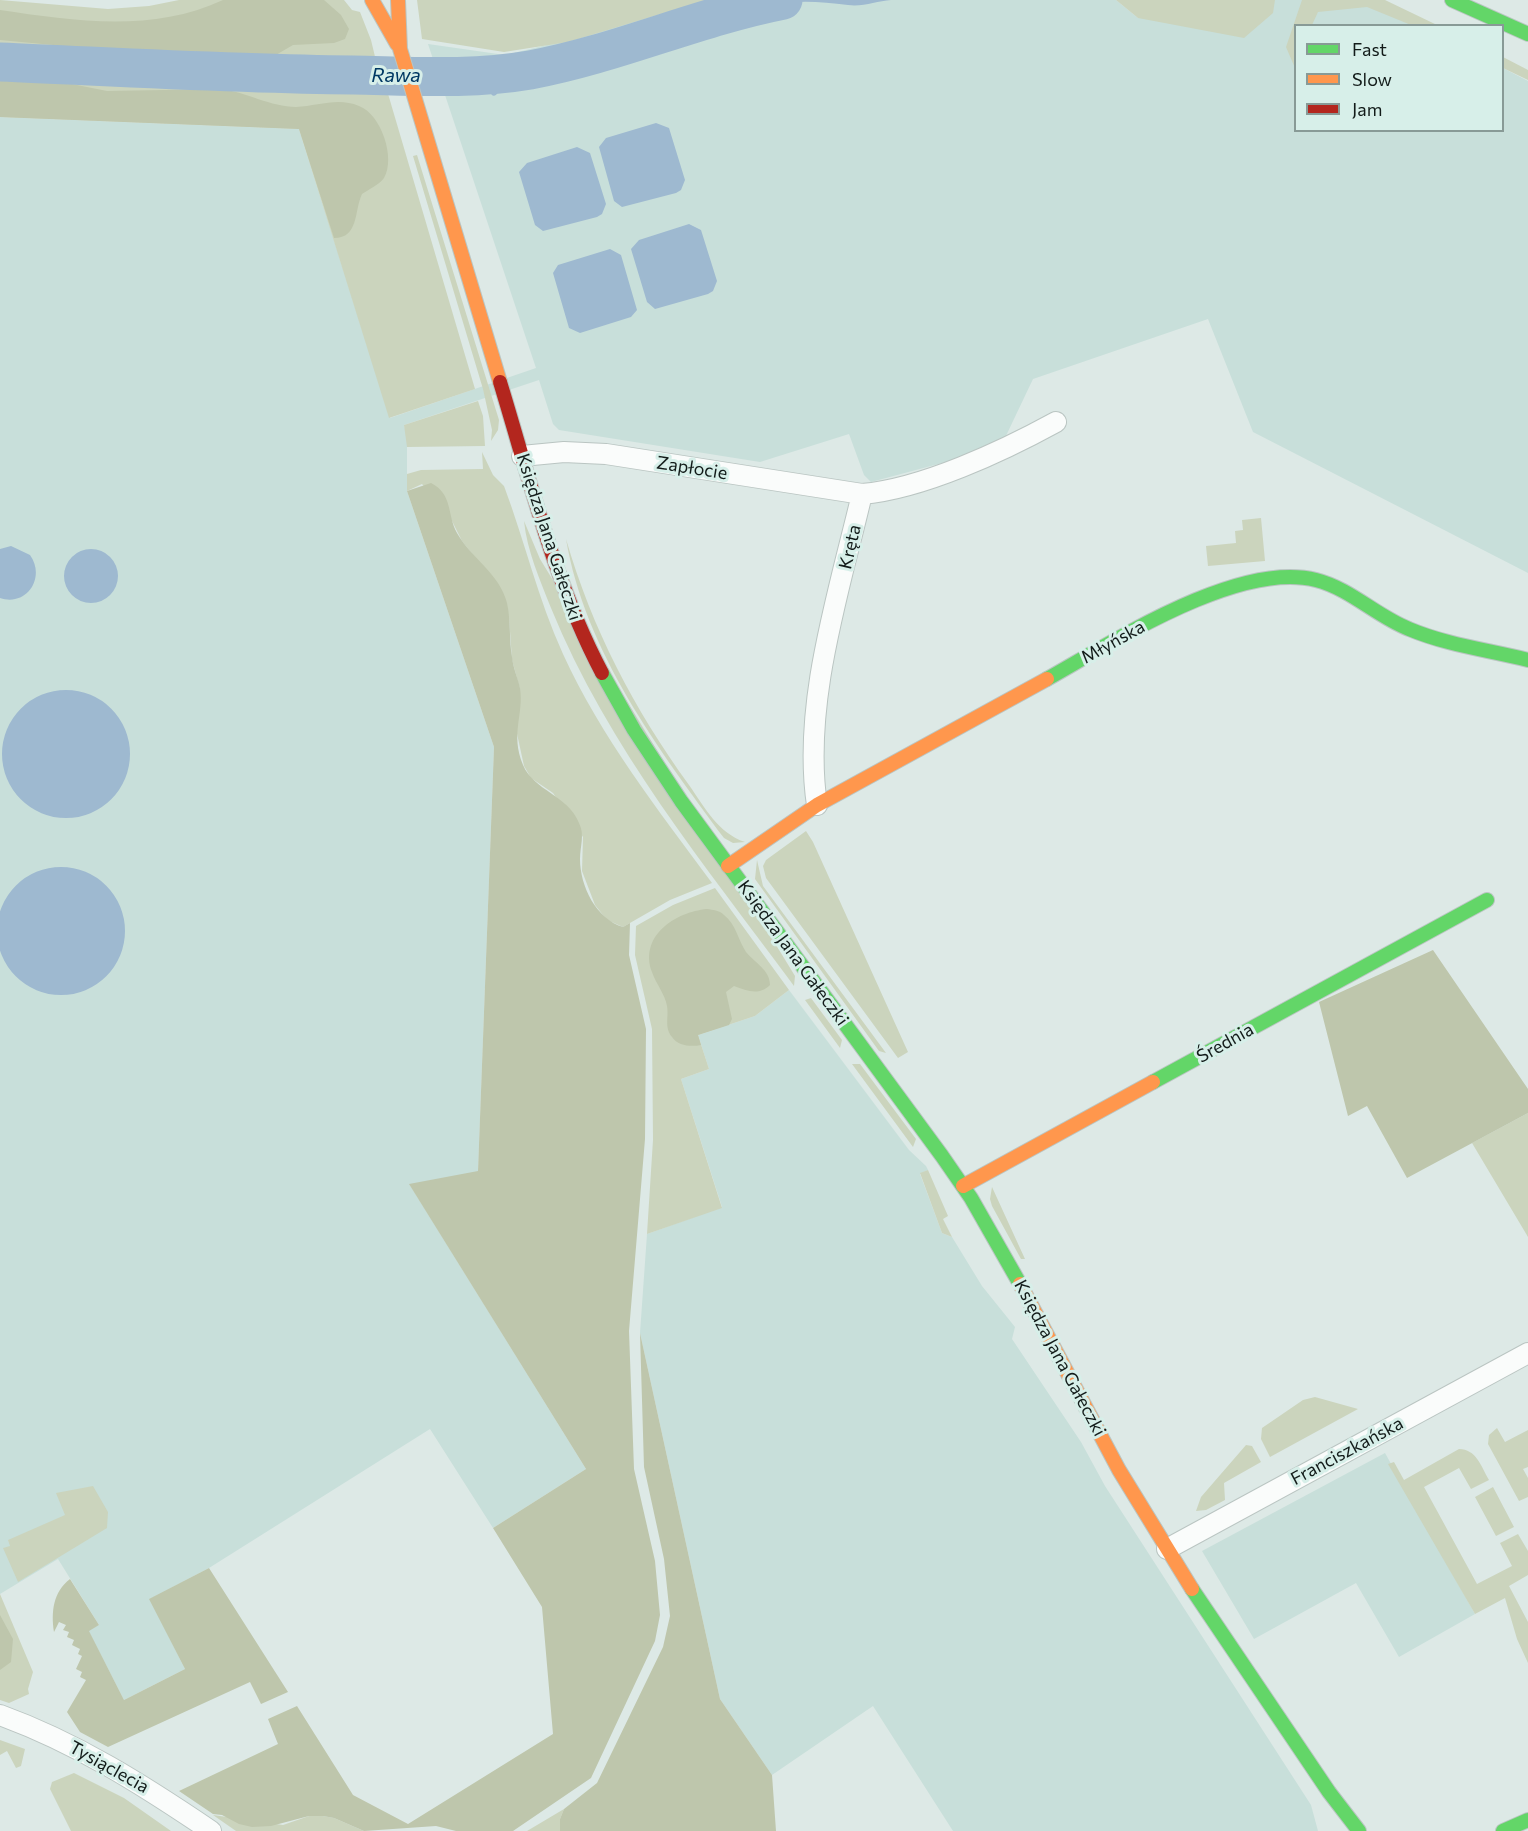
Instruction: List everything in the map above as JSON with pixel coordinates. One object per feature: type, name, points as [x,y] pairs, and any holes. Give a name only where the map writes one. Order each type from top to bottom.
[{"type":"main road","name":"Księdza Jana Gałeczki","points":[[372,0],[400,49]]},
{"type":"main road","name":"Księdza Jana Gałeczki","points":[[398,0],[400,49],[415,104],[566,593],[600,673],[649,756],[963,1186],[1011,1266],[1088,1416],[1167,1549],[1329,1792],[1359,1831]]},
{"type":"main road","points":[[1452,0],[1528,34]]},
{"type":"main road","name":"Młyńska","points":[[728,866],[817,806],[1191,599],[1243,585],[1313,577],[1330,583],[1386,619],[1410,630],[1528,660]]},
{"type":"main road","name":"Średnia","points":[[963,1186],[1487,900]]},
{"type":"main road","name":"Księdza Jana Gałeczki","points":[[1329,1792],[1335,1821]]},
{"type":"main road","points":[[1503,1831],[1528,1820]]},
{"type":"street","points":[[862,494],[885,492],[964,465],[1012,446],[1056,422]]},
{"type":"street","name":"Zapłocie","points":[[522,456],[548,452],[606,454],[862,494]]},
{"type":"street","name":"Kręta","points":[[817,806],[812,770],[816,718],[828,640],[862,494]]},
{"type":"street","name":"Franciszkańska","points":[[1167,1549],[1528,1353]]},
{"type":"street","name":"Tysiąclecia","points":[[0,1715],[60,1739],[110,1765],[211,1831]]},
{"type":"shaded area","points":[[0,0],[108,9],[149,6],[179,0],[344,0],[352,10],[360,12],[371,40],[377,65],[236,67],[0,59]]},
{"type":"shaded area","points":[[223,0],[324,0],[341,15],[349,29],[345,39],[334,43],[293,45],[274,56],[259,59],[188,55],[120,60],[87,55],[53,45],[0,40],[0,10],[56,18],[113,22],[141,21],[169,17]]},
{"type":"shaded area","points":[[417,0],[707,0],[568,42],[504,52],[422,39]]},
{"type":"shaded area","points":[[644,0],[1116,0],[1138,18],[1177,0],[1367,0],[1416,24],[1294,24],[1294,132],[1504,132],[1504,69],[1528,81],[1528,573],[1253,432],[1208,319],[1033,379],[1004,440],[957,459],[871,482],[864,475],[849,434],[760,462],[559,430],[553,424],[539,380],[404,425],[407,437],[407,491],[494,747],[478,1172],[410,1185],[586,1469],[493,1528],[430,1429],[209,1568],[150,1599],[185,1669],[124,1700],[88,1630],[99,1625],[58,1559],[0,1594],[0,117],[299,129],[390,418],[536,368],[428,44],[505,55],[547,45]]},
{"type":"shaded area","points":[[1116,0],[1275,0],[1273,13],[1244,38],[1138,18]]},
{"type":"shaded area","points":[[1302,0],[1385,0],[1435,24],[1409,24],[1367,7],[1318,12],[1312,24],[1294,24],[1294,66],[1286,47]]},
{"type":"shaded area","points":[[1504,58],[1528,70],[1528,80],[1504,68]]},
{"type":"shaded area","points":[[0,72],[386,87],[475,389],[389,418],[299,129],[0,117]]},
{"type":"shaded area","points":[[0,79],[62,82],[107,91],[221,89],[296,107],[336,102],[351,103],[367,111],[380,127],[387,149],[387,169],[384,178],[377,185],[362,194],[352,229],[342,237],[334,238],[299,129],[0,117]]},
{"type":"shaded area","points":[[417,155],[499,420],[498,430],[491,441],[492,430],[483,389],[413,156]]},
{"type":"shaded area","points":[[478,401],[483,416],[485,446],[407,447],[404,425]]},
{"type":"shaded area","points":[[482,452],[493,475],[504,486],[546,612],[578,685],[631,772],[712,883],[670,900],[623,927],[607,920],[595,905],[582,871],[583,837],[553,793],[531,778],[524,766],[516,729],[520,689],[512,660],[509,617],[481,565],[462,541],[451,519],[422,484],[407,491],[407,474],[421,470],[483,469]]},
{"type":"shaded area","points":[[431,483],[443,493],[457,533],[498,583],[507,603],[513,661],[521,698],[517,734],[519,754],[523,765],[535,781],[567,806],[579,823],[582,836],[581,869],[591,900],[613,923],[623,927],[630,923],[629,955],[646,1029],[645,1139],[629,1331],[634,1469],[655,1561],[660,1615],[655,1641],[591,1778],[513,1831],[456,1831],[436,1826],[364,1831],[334,1818],[323,1816],[309,1816],[271,1826],[252,1827],[239,1824],[222,1815],[213,1814],[179,1791],[278,1744],[268,1719],[297,1706],[353,1795],[408,1824],[553,1734],[542,1607],[493,1528],[586,1469],[409,1184],[478,1171],[494,747],[407,491]]},
{"type":"shaded area","points":[[1261,518],[1265,561],[1208,566],[1206,546],[1236,543],[1235,531],[1243,530],[1242,520]]},
{"type":"shaded area","points":[[524,521],[540,559],[795,976],[794,986],[660,804],[600,709],[574,659],[538,576]]},
{"type":"shaded area","points":[[566,539],[588,605],[617,667],[650,727],[713,819],[727,833],[745,842],[733,843],[724,838],[674,769],[627,697],[589,620]]},
{"type":"shaded area","points":[[806,831],[908,1052],[898,1058],[766,878],[763,866],[766,860]]},
{"type":"shaded area","points":[[757,860],[763,886],[886,1053],[879,1051],[755,879]]},
{"type":"shaded area","points":[[715,888],[789,990],[755,1016],[698,1035],[709,1069],[681,1079],[722,1208],[647,1234],[653,1140],[652,1029],[635,955],[636,926],[673,905]]},
{"type":"shaded area","points":[[707,909],[716,910],[728,919],[746,952],[768,975],[770,985],[757,991],[748,991],[734,986],[726,992],[732,1019],[729,1025],[698,1035],[701,1045],[689,1046],[675,1040],[668,1030],[667,1006],[652,972],[649,959],[655,937],[663,928],[683,915]]},
{"type":"shaded area","points":[[1433,950],[1528,1089],[1528,1113],[1407,1178],[1367,1106],[1348,1116],[1319,1002]]},
{"type":"shaded area","points":[[789,990],[909,1150],[926,1166],[928,1170],[920,1174],[942,1233],[952,1237],[982,1286],[1015,1327],[1012,1339],[1081,1442],[1105,1486],[1311,1805],[1318,1831],[953,1831],[873,1706],[772,1775],[720,1699],[640,1333],[647,1234],[722,1207],[681,1079],[709,1069],[698,1035],[755,1016]]},
{"type":"shaded area","points":[[811,998],[842,1040],[840,1048],[805,1000]]},
{"type":"shaded area","points":[[852,1064],[860,1064],[916,1139],[913,1147]]},
{"type":"shaded area","points":[[1528,1113],[1528,1237],[1472,1143]]},
{"type":"shaded area","points":[[928,1170],[948,1216],[943,1219],[952,1237],[942,1233],[920,1173]]},
{"type":"shaded area","points":[[992,1187],[1025,1259],[1021,1259],[992,1206],[990,1199]]},
{"type":"shaded area","points":[[640,1333],[720,1699],[772,1775],[776,1831],[560,1831],[560,1819],[564,1809],[597,1783],[663,1647],[670,1616],[664,1559],[644,1467]]},
{"type":"shaded area","points":[[1315,1397],[1358,1409],[1270,1457],[1261,1439],[1262,1428],[1303,1400]]},
{"type":"shaded area","points":[[1497,1428],[1505,1442],[1528,1430],[1528,1467],[1523,1469],[1528,1478],[1528,1497],[1519,1501],[1488,1444],[1489,1435]]},
{"type":"shaded area","points":[[1246,1445],[1252,1446],[1261,1462],[1224,1483],[1225,1500],[1206,1510],[1196,1511],[1201,1497]]},
{"type":"shaded area","points":[[1459,1449],[1474,1455],[1489,1480],[1471,1489],[1459,1468],[1424,1487],[1477,1584],[1512,1566],[1500,1543],[1518,1534],[1528,1551],[1528,1575],[1509,1586],[1528,1622],[1528,1663],[1517,1639],[1505,1598],[1475,1614],[1388,1464],[1394,1462],[1404,1480]]},
{"type":"shaded area","points":[[1385,1453],[1475,1614],[1399,1657],[1356,1583],[1254,1639],[1202,1551]]},
{"type":"shaded area","points":[[93,1486],[108,1512],[107,1528],[18,1582],[3,1548],[10,1546],[8,1540],[65,1515],[56,1493]]},
{"type":"shaded area","points":[[1493,1487],[1514,1527],[1496,1536],[1475,1497]]},
{"type":"shaded area","points":[[209,1568],[288,1692],[261,1704],[250,1682],[108,1747],[80,1732],[67,1712],[86,1680],[80,1677],[82,1672],[76,1669],[82,1656],[78,1654],[80,1649],[72,1645],[74,1640],[67,1637],[69,1632],[63,1630],[66,1625],[59,1622],[54,1632],[53,1625],[54,1603],[64,1584],[70,1579],[99,1625],[89,1631],[124,1700],[185,1669],[149,1599]]},
{"type":"shaded area","points":[[0,1594],[33,1672],[28,1689],[29,1694],[9,1703],[0,1700]]},
{"type":"shaded area","points":[[0,1615],[13,1639],[11,1662],[0,1670]]},
{"type":"shaded area","points":[[0,1740],[25,1749],[21,1766],[16,1768],[7,1751],[0,1755]]},
{"type":"shaded area","points":[[74,1773],[124,1798],[171,1831],[71,1831],[50,1789],[52,1782]]},
{"type":"shaded area","points":[[564,1809],[560,1819],[560,1831],[527,1831]]},
{"type":"shaded area","points":[[213,1815],[283,1825],[309,1816],[323,1816],[334,1818],[364,1831],[236,1831]]},
{"type":"water","points":[[776,0],[891,0],[854,5],[812,2],[776,4]]},
{"type":"water","points":[[656,123],[669,128],[685,180],[681,190],[622,207],[614,201],[599,147],[606,138]]},
{"type":"water","points":[[577,147],[590,153],[606,204],[602,214],[543,231],[535,225],[519,172],[527,163]]},
{"type":"water","points":[[689,224],[701,230],[717,281],[713,291],[655,309],[647,302],[631,249],[639,240]]},
{"type":"water","points":[[610,249],[621,255],[637,310],[631,317],[580,333],[569,328],[553,273],[558,265]]},
{"type":"water","points":[[11,546],[30,555],[36,572],[35,581],[26,594],[10,600],[0,598],[0,549]]},
{"type":"water","points":[[91,549],[101,551],[110,557],[116,566],[118,576],[116,586],[110,595],[101,601],[91,603],[81,601],[72,595],[66,586],[64,576],[66,566],[72,557],[81,551]]},
{"type":"water","points":[[66,690],[91,695],[112,708],[125,729],[130,754],[125,779],[112,800],[91,813],[66,818],[41,813],[20,800],[7,779],[2,754],[7,729],[20,708],[41,695]]},
{"type":"water","points":[[49,868],[73,868],[97,878],[114,895],[124,919],[124,943],[114,967],[97,984],[73,994],[49,994],[25,984],[8,967],[-1,946],[-1,916],[8,895],[25,878]]},
{"type":"waterway","name":"Rawa","points":[[0,62],[265,73],[486,75],[530,70],[594,55],[719,16],[783,0]]},
{"type":"waterway","points":[[473,76],[486,82],[494,92]]},
{"type":"traffic: fast","points":[[1452,0],[1528,34]]},
{"type":"traffic: fast","points":[[1047,679],[1177,608],[1214,593],[1251,582],[1285,577],[1316,580],[1329,584],[1397,624],[1423,635],[1528,660]]},
{"type":"traffic: fast","points":[[602,673],[634,730],[681,801],[971,1198],[1020,1284]]},
{"type":"traffic: fast","points":[[1153,1082],[1487,900]]},
{"type":"traffic: fast","points":[[1192,1589],[1329,1792],[1359,1831]]},
{"type":"traffic: fast","points":[[1503,1831],[1528,1820]]},
{"type":"traffic: slow","points":[[372,0],[397,44]]},
{"type":"traffic: slow","points":[[398,0],[400,49],[500,382]]},
{"type":"traffic: slow","points":[[728,866],[817,805],[1047,679]]},
{"type":"traffic: slow","points":[[963,1186],[1153,1082]]},
{"type":"traffic: slow","points":[[1020,1284],[1119,1470],[1192,1589]]},
{"type":"traffic: jam","points":[[500,382],[544,530],[570,603],[602,673]]}]
